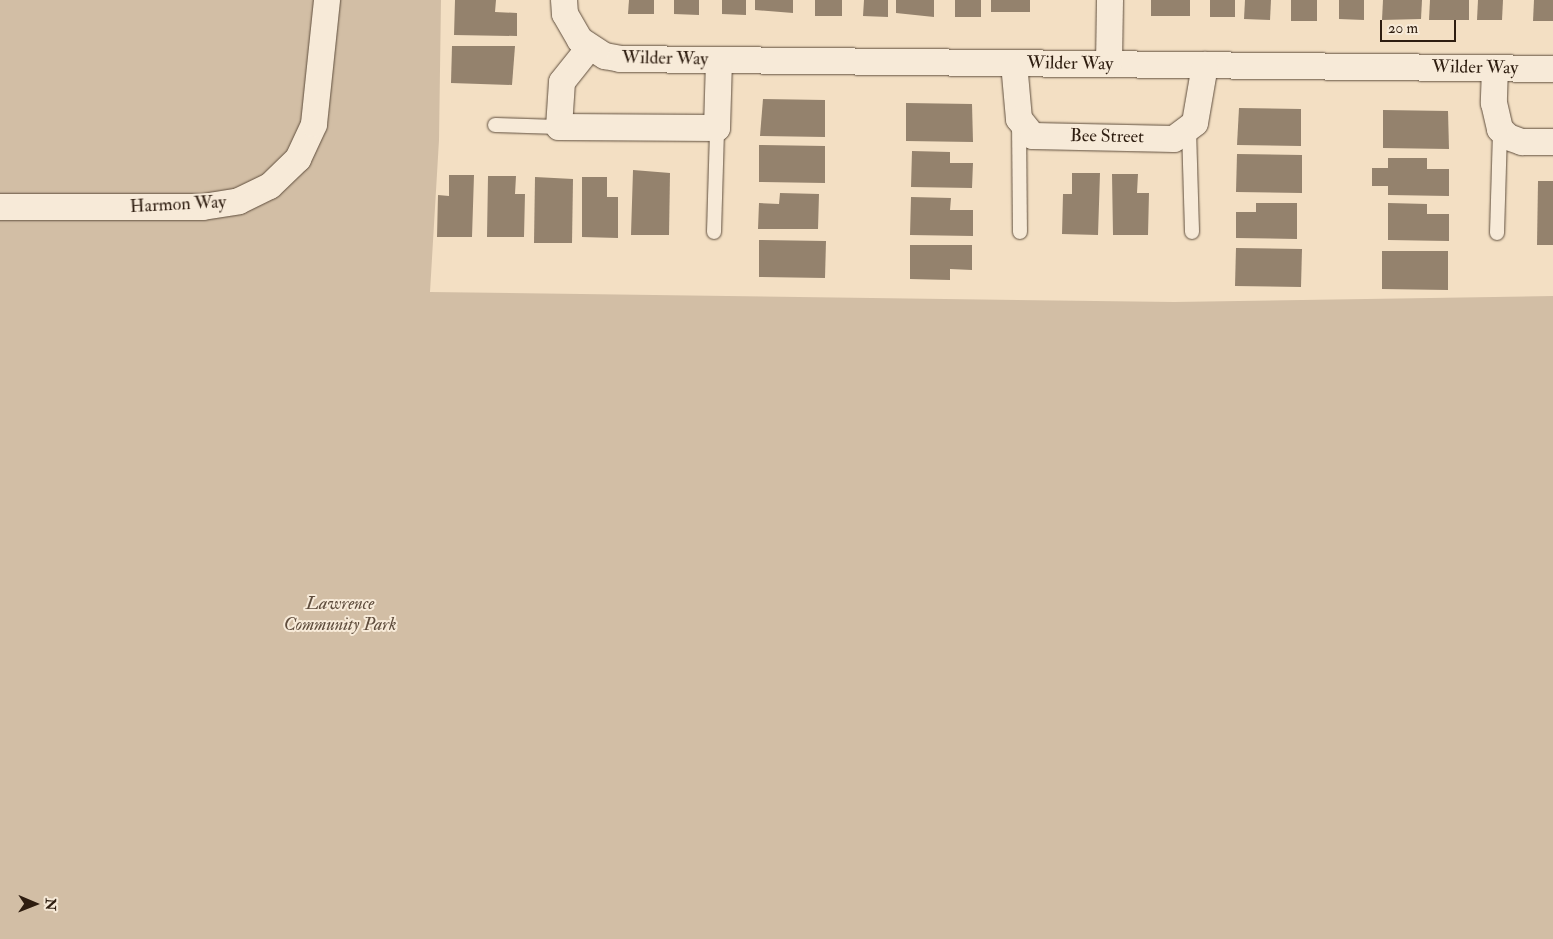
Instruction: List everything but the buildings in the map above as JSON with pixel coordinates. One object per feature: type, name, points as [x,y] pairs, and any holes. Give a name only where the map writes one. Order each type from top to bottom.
[{"type":"street","name":"Harmon Way","points":[[0,207],[203,207],[239,202],[270,186],[298,159],[314,124],[327,0]]},
{"type":"street","points":[[564,0],[573,31],[590,48],[562,82],[559,127],[717,128],[719,60]]},
{"type":"street","points":[[1109,64],[1110,0]]},
{"type":"street","name":"Wilder Way","points":[[590,48],[605,56],[620,59],[1553,68]]},
{"type":"street","points":[[1014,63],[1020,119]]},
{"type":"street","points":[[1190,130],[1195,123],[1205,65]]},
{"type":"street","points":[[1495,68],[1494,103],[1500,129],[1508,137],[1522,142],[1553,142]]},
{"type":"street","name":"Bee Street","points":[[1020,119],[1033,136],[1174,139],[1190,130]]},
{"type":"lane","points":[[1020,119],[1020,232]]},
{"type":"lane","points":[[495,126],[559,127]]},
{"type":"lane","points":[[714,232],[717,128]]},
{"type":"lane","points":[[1498,233],[1500,129]]},
{"type":"lane","points":[[1190,130],[1192,232]]},
{"type":"green space","name":"Lawrence Community Park","points":[[0,0],[441,0],[439,140],[430,292],[1174,302],[1553,296],[1553,939],[0,939]]}]
